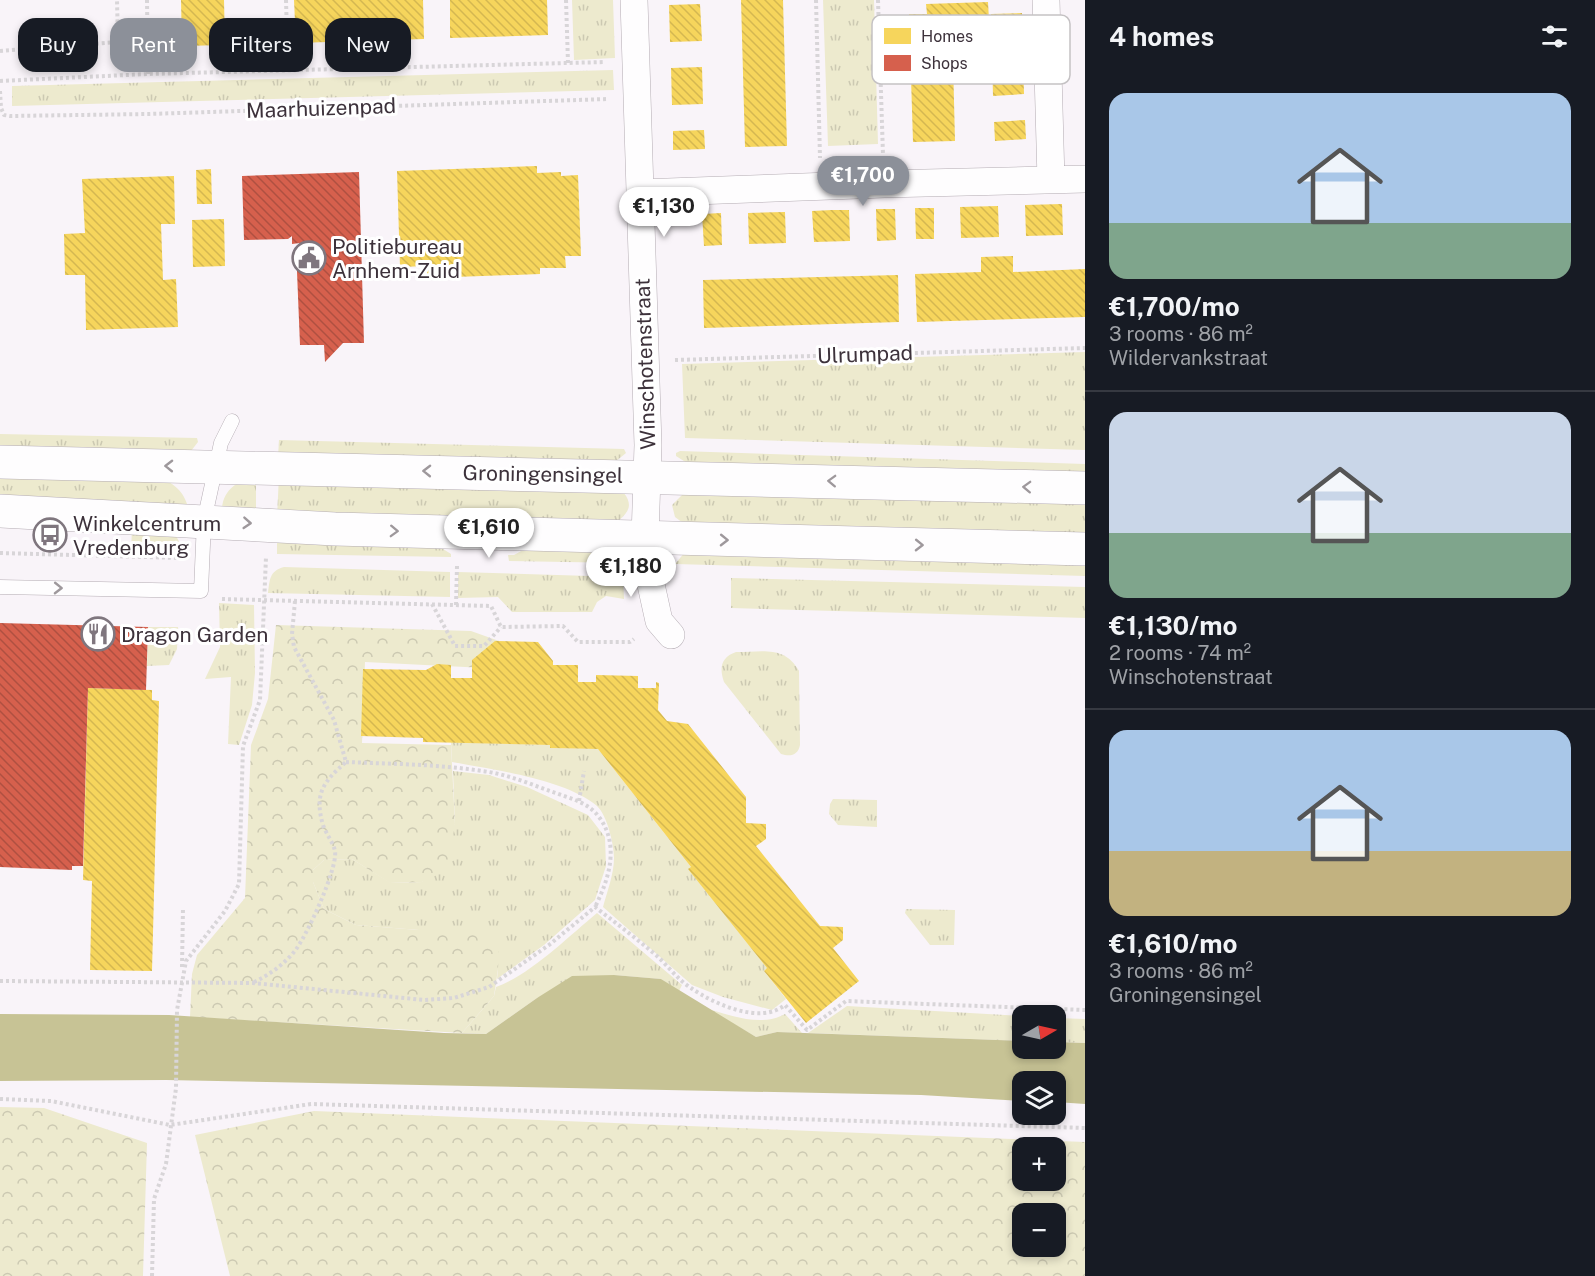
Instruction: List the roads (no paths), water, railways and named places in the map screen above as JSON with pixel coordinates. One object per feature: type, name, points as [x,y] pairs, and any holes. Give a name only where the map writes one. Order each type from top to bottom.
[{"type":"street","name":"Winschotenstraat","points":[[634,0],[645,361],[647,476],[645,538]]},
{"type":"street","points":[[1046,0],[1046,15]]},
{"type":"street","points":[[1048,84],[1051,180]]},
{"type":"street","points":[[640,193],[1085,179]]},
{"type":"street","name":"Groningensingel","points":[[0,462],[1085,488]]},
{"type":"street","points":[[0,511],[335,529],[1085,549]]},
{"type":"street","points":[[645,538],[648,571],[665,628]]},
{"type":"lane","points":[[0,587],[201,591],[204,521],[221,443],[232,421]]},
{"type":"place","name":"Politiebureau Arnhem-Zuid","points":[[309,258]]},
{"type":"place","name":"Winkelcentrum Vredenburg","points":[[50,535]]},
{"type":"place","name":"Dragon Garden","points":[[98,634]]}]
